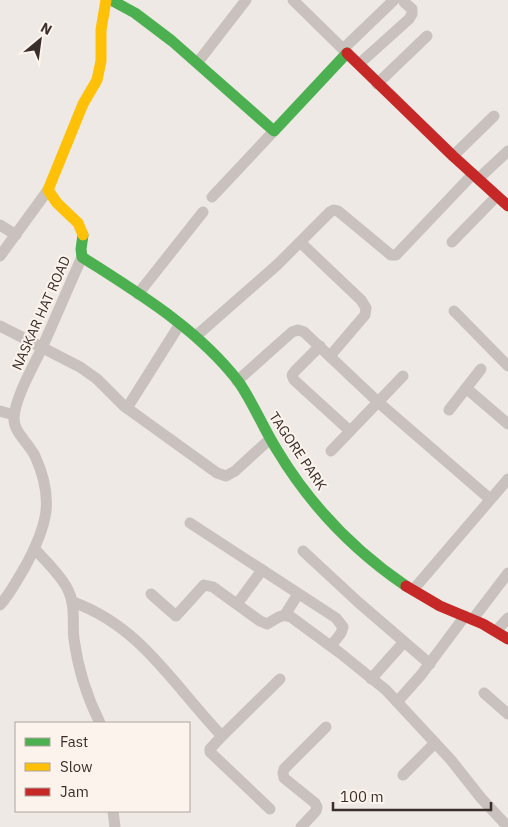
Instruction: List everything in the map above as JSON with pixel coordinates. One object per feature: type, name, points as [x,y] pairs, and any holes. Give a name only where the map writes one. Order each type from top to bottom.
[{"type":"street","points":[[0,256],[48,190],[83,104],[96,80],[101,61],[101,30],[106,0]]},
{"type":"street","points":[[111,0],[125,6],[198,62],[274,131]]},
{"type":"street","points":[[198,62],[246,0]]},
{"type":"street","points":[[294,0],[378,84],[508,206]]},
{"type":"street","points":[[212,196],[274,131],[345,51],[399,1],[412,9],[409,19],[359,64]]},
{"type":"street","points":[[378,84],[427,36]]},
{"type":"street","points":[[453,156],[494,116]]},
{"type":"street","points":[[196,336],[301,243],[330,212],[338,211],[391,255],[396,256],[475,177],[508,152]]},
{"type":"street","name":"NASKAR HAT ROAD","points":[[14,415],[22,392],[82,257],[83,235],[78,223],[57,203],[48,190]]},
{"type":"street","points":[[452,242],[497,196]]},
{"type":"street","points":[[138,294],[203,212]]},
{"type":"street","points":[[0,225],[16,235]]},
{"type":"street","points":[[301,243],[361,300],[366,308],[365,315],[330,356]]},
{"type":"street","name":"TAGORE PARK","points":[[82,257],[196,336],[237,381],[270,439],[305,490],[336,529],[364,554],[412,590],[440,606],[497,630],[508,639]]},
{"type":"street","points":[[454,311],[508,366]]},
{"type":"street","points":[[127,408],[180,324]]},
{"type":"street","points":[[0,326],[80,367],[97,379],[127,408],[217,473],[226,476],[234,472],[270,439]]},
{"type":"street","points":[[237,381],[292,332],[298,330],[304,332],[378,402],[490,499]]},
{"type":"street","points":[[320,346],[292,375],[294,380],[350,431]]},
{"type":"street","points":[[449,410],[481,369]]},
{"type":"street","points":[[331,451],[403,376]]},
{"type":"street","points":[[466,388],[508,424]]},
{"type":"street","points":[[0,411],[14,415],[14,427],[34,455],[42,476],[47,502],[46,518],[34,549],[10,592],[0,605]]},
{"type":"street","points":[[412,590],[490,499],[507,482]]},
{"type":"street","points":[[190,523],[341,623],[343,627],[341,633],[331,646]]},
{"type":"street","points":[[34,549],[60,578],[73,602],[75,650],[86,689],[100,722]]},
{"type":"street","points":[[303,551],[351,596],[430,664]]},
{"type":"street","points":[[237,604],[262,570]]},
{"type":"street","points":[[397,702],[508,573]]},
{"type":"street","points":[[151,594],[176,616],[204,585],[213,587],[267,624],[279,616],[291,617],[331,646],[397,702],[451,760],[481,798],[508,827]]},
{"type":"street","points":[[285,615],[298,594]]},
{"type":"street","points":[[73,602],[109,618],[136,639],[222,736]]},
{"type":"street","points":[[497,630],[508,618]]},
{"type":"street","points":[[372,679],[404,642]]},
{"type":"street","points":[[270,809],[210,752],[210,749],[280,679]]},
{"type":"street","points":[[484,693],[508,714]]},
{"type":"street","points":[[301,827],[317,807],[315,803],[284,778],[282,773],[284,768],[326,727]]},
{"type":"street","points":[[403,774],[435,743]]},
{"type":"street","points":[[113,812],[115,827]]},
{"type":"traffic: fast","points":[[111,0],[135,13],[172,41],[274,131],[347,53]]},
{"type":"traffic: fast","points":[[83,235],[82,257],[166,313],[204,344],[222,362],[238,381],[272,442],[318,508],[351,542],[406,586]]},
{"type":"traffic: slow","points":[[83,235],[78,223],[57,203],[48,190],[83,104],[97,80],[101,61],[101,30],[106,0]]},
{"type":"traffic: jam","points":[[347,53],[453,156],[508,206]]},
{"type":"traffic: jam","points":[[406,586],[440,606],[483,624],[508,639]]}]
